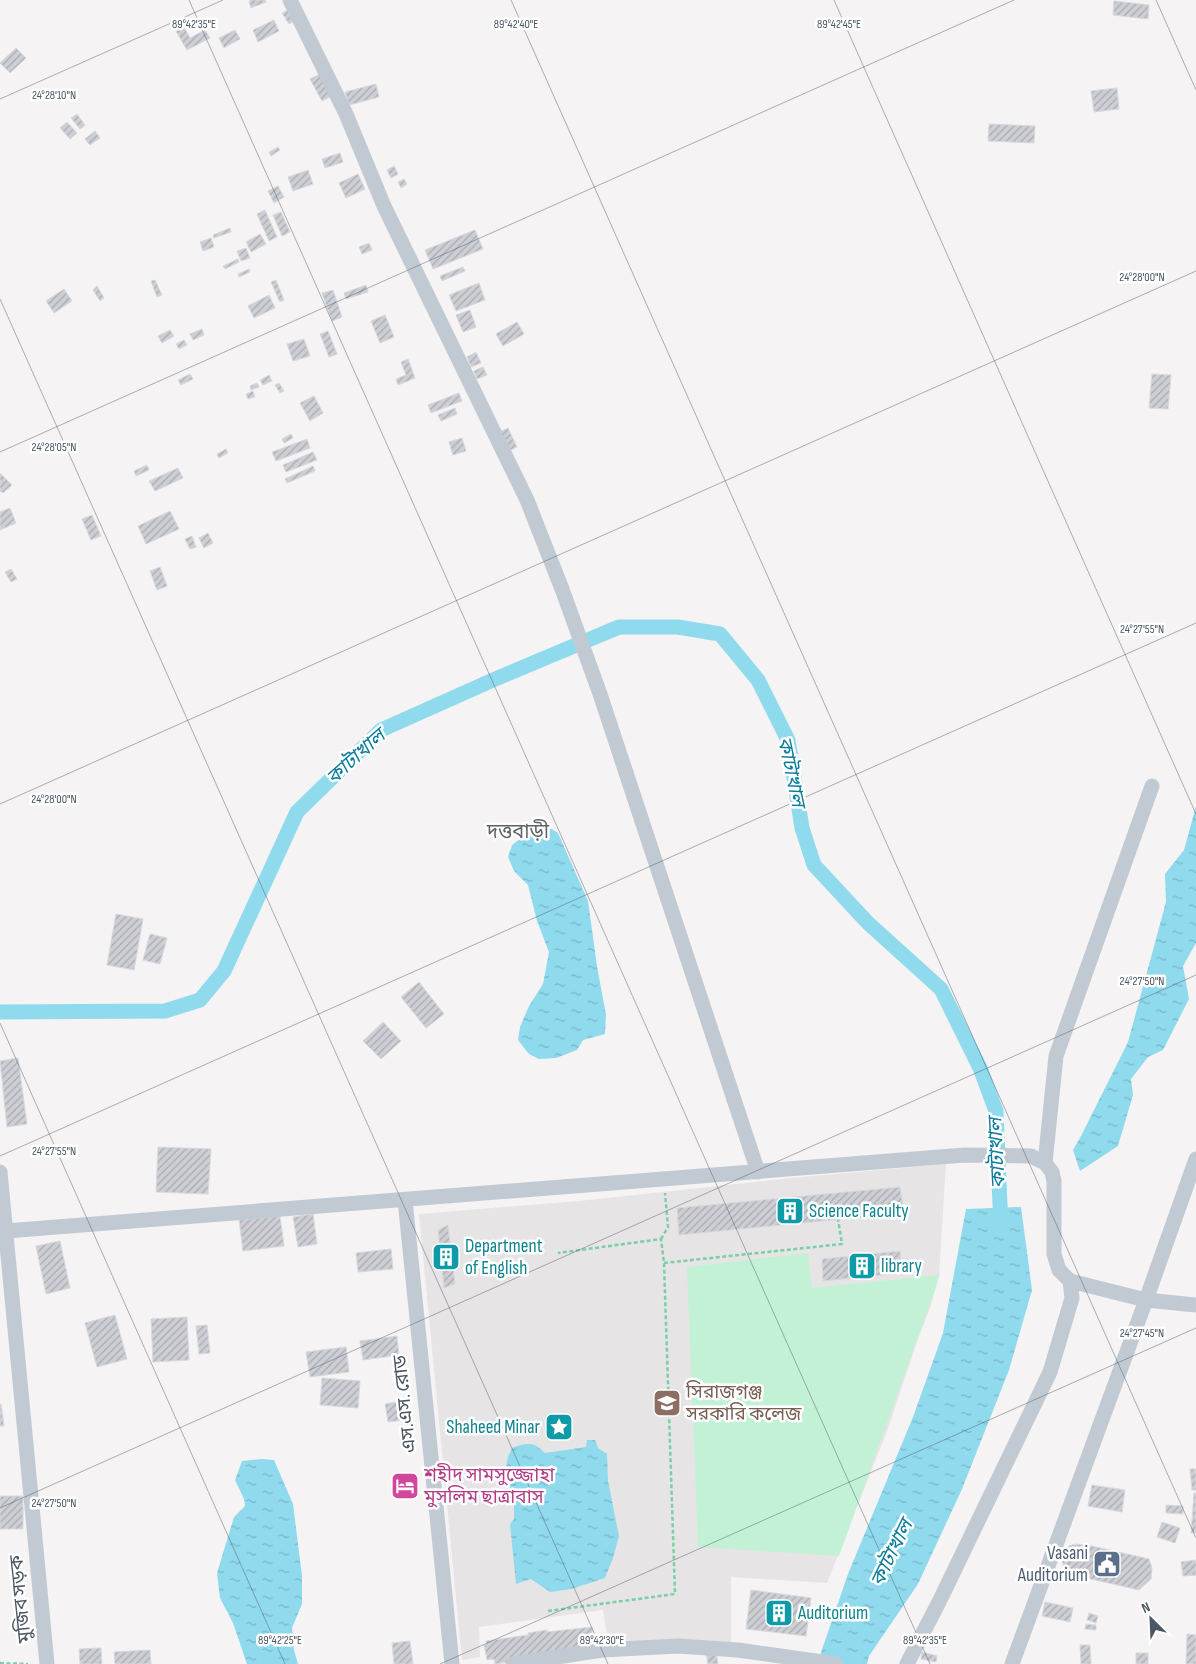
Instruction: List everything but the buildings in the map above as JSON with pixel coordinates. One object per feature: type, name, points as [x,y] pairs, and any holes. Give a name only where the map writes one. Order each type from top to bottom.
[{"type":"street","points":[[290,0],[346,114],[397,233],[527,500],[600,694],[758,1172]]},
{"type":"street","points":[[1038,1159],[1056,1056],[1152,786]]},
{"type":"street","points":[[6,1231],[965,1155],[1038,1159],[1052,1172],[1054,1181],[1054,1254],[1059,1270],[1070,1281],[1146,1300],[1196,1305]]},
{"type":"street","points":[[1012,1664],[1196,1159]]},
{"type":"street","name":"মুজিব সড়ক","points":[[0,1172],[48,1664]]},
{"type":"street","name":"এস.এস. রোড","points":[[405,1200],[452,1664]]},
{"type":"street","points":[[907,1664],[1050,1372],[1072,1298],[1070,1281]]},
{"type":"street","points":[[513,1664],[602,1650],[678,1646],[738,1650],[794,1660],[836,1664]]},
{"type":"path","points":[[548,1611],[675,1594],[664,1263],[661,1239],[668,1227],[664,1179]]},
{"type":"path","points":[[664,1263],[842,1244],[838,1219]]},
{"type":"path","points":[[558,1252],[661,1239]]},
{"type":"path","points":[[0,1663],[28,1664]]},
{"type":"shaded area","name":"সিরাজগঞ্জ সরকারি কলেজ","points":[[946,1164],[939,1273],[942,1266],[930,1308],[887,1431],[827,1583],[731,1577],[731,1645],[608,1643],[603,1610],[479,1627],[480,1657],[462,1660],[419,1214],[579,1201],[791,1178]]},
{"type":"green space","points":[[808,1253],[812,1288],[939,1275],[839,1556],[698,1547],[687,1267]]},
{"type":"water","points":[[1196,806],[1196,943],[1183,966],[1189,999],[1163,1050],[1148,1057],[1131,1079],[1133,1095],[1118,1146],[1080,1171],[1073,1150],[1128,1042],[1166,902],[1165,874],[1184,850]]},
{"type":"water","points":[[545,825],[558,833],[588,901],[606,1015],[605,1034],[583,1040],[577,1050],[556,1058],[539,1059],[529,1054],[518,1040],[520,1027],[529,1006],[543,984],[549,952],[537,921],[528,885],[514,871],[508,857],[512,845],[528,833]]},
{"type":"water","points":[[1021,1207],[1032,1290],[1009,1370],[962,1489],[918,1584],[869,1656],[867,1664],[817,1664],[848,1574],[913,1417],[943,1333],[966,1209]]},
{"type":"water","points":[[587,1440],[595,1440],[598,1448],[607,1454],[608,1481],[619,1536],[605,1578],[571,1589],[550,1592],[531,1579],[516,1584],[510,1524],[514,1519],[514,1505],[509,1499],[508,1493],[511,1491],[509,1483],[503,1481],[512,1448],[530,1444],[537,1446],[545,1453],[586,1447]]},
{"type":"water","points":[[274,1460],[293,1504],[302,1576],[302,1604],[292,1628],[294,1650],[298,1664],[247,1664],[233,1623],[220,1598],[217,1573],[234,1517],[245,1506],[244,1499],[235,1480],[242,1461]]},
{"type":"waterway","name":"কাটাখাল","points":[[0,1012],[165,1011],[200,1000],[224,971],[297,812],[381,730],[619,627],[678,627],[720,634],[758,680],[788,740],[802,828],[814,865],[868,923],[941,989],[980,1068],[996,1111],[1001,1228]]},
{"type":"place","name":"Science Faculty","points":[[790,1211]]},
{"type":"place","name":"Department of English","points":[[446,1257]]},
{"type":"place","name":"library","points":[[862,1266]]},
{"type":"place","name":"সিরাজগঞ্জ সরকারি কলেজ","points":[[667,1403]]},
{"type":"place","name":"Shaheed Minar","points":[[559,1427]]},
{"type":"place","name":"শহীদ সামসুজ্জোহা মুসলিম ছাত্রাবাস","points":[[405,1486]]},
{"type":"place","name":"Vasani Auditorium","points":[[1107,1564]]},
{"type":"place","name":"Auditorium","points":[[779,1613]]},
{"type":"district","name":"দত্তবাড়ী","points":[[518,832]]}]
